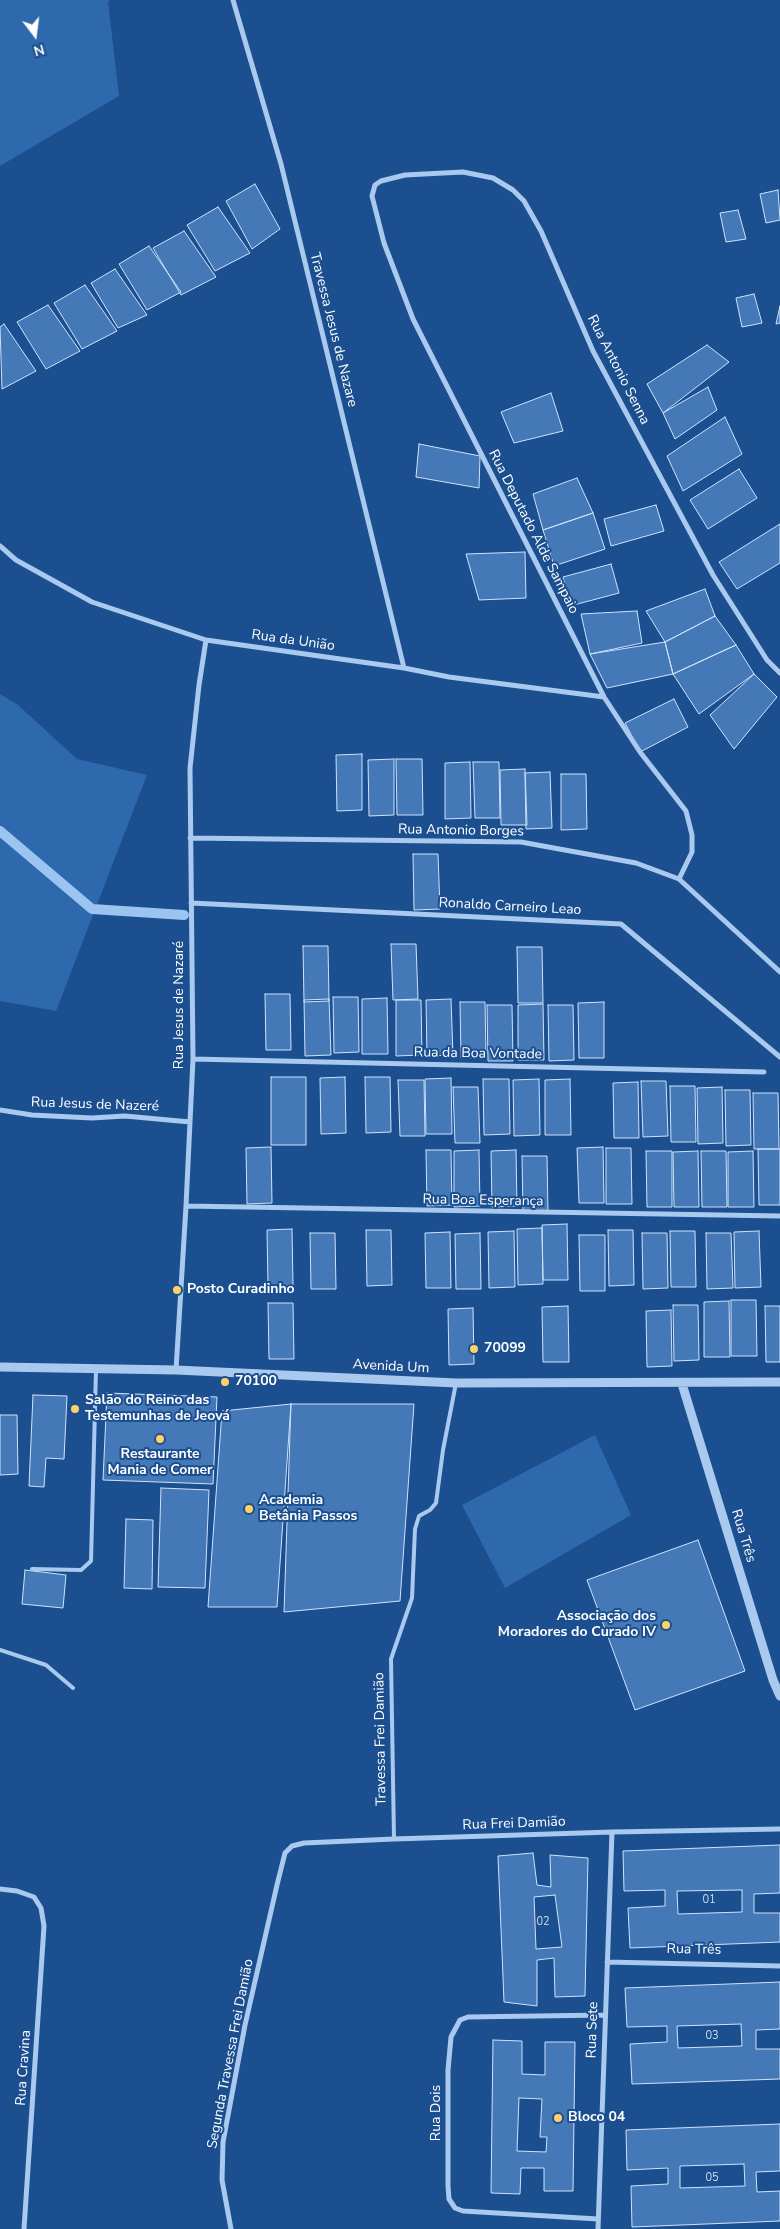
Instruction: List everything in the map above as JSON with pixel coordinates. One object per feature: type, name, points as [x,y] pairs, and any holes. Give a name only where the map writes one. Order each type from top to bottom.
[{"type":"street","name":"Travessa Jesus de Nazare","points":[[233,0],[281,164],[404,668]]},
{"type":"street","name":"Rua Antonio Senna","points":[[381,181],[428,173],[463,172],[493,178],[513,190],[524,201],[541,231],[593,352],[713,574],[767,660],[780,673]]},
{"type":"street","name":"Rua Deputado Alde Sampaio","points":[[381,181],[375,185],[372,196],[384,243],[413,319],[604,697],[640,752],[686,811],[692,835],[692,852],[679,879]]},
{"type":"street","name":"Rua da União","points":[[0,546],[16,560],[92,602],[206,640],[404,668],[449,677],[604,697]]},
{"type":"street","name":"Rua Jesus de Nazaré","points":[[176,1370],[193,1059],[190,768],[206,640]]},
{"type":"street","name":"Rua Antonio Borges","points":[[190,838],[521,842],[636,864],[679,879],[780,972]]},
{"type":"street","name":"Ronaldo Carneiro Leao","points":[[191,903],[621,924],[780,1056]]},
{"type":"street","name":"Rua da Boa Vontade","points":[[193,1059],[764,1072]]},
{"type":"street","name":"Rua Jesus de Nazeré","points":[[0,1110],[32,1115],[92,1118],[125,1116],[190,1122]]},
{"type":"street","name":"Rua Boa Esperança","points":[[186,1206],[780,1216]]},
{"type":"street","name":"Avenida Um","points":[[0,1367],[176,1370],[456,1383],[682,1384],[780,1382]]},
{"type":"street","name":"Rua Três","points":[[682,1384],[770,1670],[780,1696]]},
{"type":"street","name":"Rua Frei Damião","points":[[277,1885],[285,1853],[292,1846],[304,1843],[612,1832],[780,1830]]},
{"type":"street","name":"Rua Sete","points":[[598,2229],[604,2015],[612,1832]]},
{"type":"street","name":"Segunda Travessa Frei Damião","points":[[231,2229],[222,2180],[223,2142],[245,2025],[277,1885]]},
{"type":"street","name":"Rua Cravina","points":[[0,1889],[17,1890],[34,1897],[41,1908],[44,1926],[24,2229]]},
{"type":"street","name":"Rua Três","points":[[607,1962],[780,1966]]},
{"type":"street","name":"Rua Dois","points":[[598,2220],[463,2211],[455,2208],[449,2199],[448,2186],[448,2070],[451,2037],[460,2020],[468,2017],[604,2015]]},
{"type":"lane","points":[[32,1569],[81,1570],[91,1561],[96,1370]]},
{"type":"lane","name":"Travessa Frei Damião","points":[[394,1839],[391,1659],[412,1598],[415,1529],[418,1516],[430,1510],[436,1503],[443,1450],[456,1383]]},
{"type":"lane","points":[[0,1650],[46,1665],[73,1688]]},
{"type":"shaded area","points":[[0,0],[110,0],[108,2],[119,96],[0,166]]},
{"type":"shaded area","points":[[0,694],[18,705],[77,759],[147,775],[56,1011],[0,1001]]},
{"type":"shaded area","points":[[595,1435],[631,1515],[505,1588],[462,1505]]},
{"type":"building","points":[[255,184],[280,229],[252,249],[226,201]]},
{"type":"building","points":[[778,190],[780,220],[766,223],[760,194]]},
{"type":"building","points":[[218,207],[250,253],[215,271],[187,225]]},
{"type":"building","points":[[738,210],[746,239],[726,242],[720,213]]},
{"type":"building","points":[[184,231],[216,277],[181,295],[153,248]]},
{"type":"building","points":[[149,246],[181,292],[147,310],[119,264]]},
{"type":"building","points":[[115,269],[147,315],[118,328],[91,283]]},
{"type":"building","points":[[85,285],[117,331],[82,349],[54,303]]},
{"type":"building","points":[[754,294],[762,323],[742,327],[736,298]]},
{"type":"building","points":[[48,305],[80,351],[46,369],[17,322]]},
{"type":"building","points":[[780,306],[780,323],[776,324]]},
{"type":"building","points":[[4,324],[36,371],[2,389],[0,327]]},
{"type":"building","points":[[707,345],[729,362],[663,413],[647,384]]},
{"type":"building","points":[[708,387],[717,410],[675,439],[663,413]]},
{"type":"building","points":[[551,393],[563,431],[514,443],[501,412]]},
{"type":"building","points":[[725,417],[742,454],[683,491],[667,456]]},
{"type":"building","points":[[419,444],[480,456],[479,488],[416,477]]},
{"type":"building","points":[[739,469],[757,498],[708,529],[690,500]]},
{"type":"building","points":[[577,478],[593,513],[543,530],[533,494]]},
{"type":"building","points":[[656,505],[664,531],[611,546],[604,519]]},
{"type":"building","points":[[593,513],[605,549],[554,566],[543,530]]},
{"type":"building","points":[[780,524],[780,563],[737,589],[719,562]]},
{"type":"building","points":[[525,552],[526,598],[479,600],[466,554]]},
{"type":"building","points":[[611,564],[619,593],[570,606],[563,577]]},
{"type":"building","points":[[705,589],[715,616],[665,642],[646,611]]},
{"type":"building","points":[[637,611],[642,643],[590,654],[581,614]]},
{"type":"building","points":[[715,616],[736,645],[673,674],[665,642]]},
{"type":"building","points":[[665,642],[673,674],[607,688],[590,654]]},
{"type":"building","points":[[736,645],[754,674],[699,714],[673,674]]},
{"type":"building","points":[[754,674],[777,697],[734,749],[710,715]]},
{"type":"building","points":[[674,699],[688,727],[640,752],[625,723]]},
{"type":"building","points":[[362,754],[362,810],[337,811],[336,755]]},
{"type":"building","points":[[394,759],[394,815],[369,816],[368,760]]},
{"type":"building","points":[[396,759],[422,759],[423,815],[397,815]]},
{"type":"building","points":[[470,762],[471,818],[445,819],[445,763]]},
{"type":"building","points":[[473,762],[499,762],[500,818],[475,818]]},
{"type":"building","points":[[525,769],[527,825],[501,825],[500,770]]},
{"type":"building","points":[[550,772],[552,828],[526,829],[525,773]]},
{"type":"building","points":[[561,774],[586,774],[587,829],[561,830]]},
{"type":"building","points":[[413,854],[438,854],[440,909],[414,910]]},
{"type":"building","points":[[391,944],[416,944],[418,999],[393,1000]]},
{"type":"building","points":[[303,946],[328,946],[329,1001],[304,1002]]},
{"type":"building","points":[[517,947],[542,947],[543,1003],[518,1003]]},
{"type":"building","points":[[265,994],[290,994],[291,1050],[266,1050]]},
{"type":"building","points":[[333,997],[358,997],[359,1052],[334,1053]]},
{"type":"building","points":[[387,998],[388,1054],[362,1054],[362,999]]},
{"type":"building","points":[[329,999],[331,1055],[305,1056],[304,1000]]},
{"type":"building","points":[[451,999],[453,1055],[427,1056],[426,1000]]},
{"type":"building","points":[[396,1000],[421,1000],[422,1055],[396,1056]]},
{"type":"building","points":[[460,1002],[485,1002],[486,1057],[461,1058]]},
{"type":"building","points":[[604,1002],[604,1058],[579,1058],[578,1003]]},
{"type":"building","points":[[543,1004],[544,1060],[518,1060],[518,1005]]},
{"type":"building","points":[[487,1005],[512,1005],[513,1061],[488,1061]]},
{"type":"building","points":[[548,1005],[573,1005],[574,1060],[549,1061]]},
{"type":"building","points":[[271,1077],[306,1077],[306,1145],[271,1145]]},
{"type":"building","points":[[345,1077],[346,1133],[321,1134],[320,1078]]},
{"type":"building","points":[[365,1077],[390,1077],[391,1132],[366,1133]]},
{"type":"building","points":[[451,1078],[452,1134],[426,1134],[425,1079]]},
{"type":"building","points":[[483,1079],[509,1079],[510,1134],[484,1135]]},
{"type":"building","points":[[539,1079],[540,1135],[514,1136],[513,1080]]},
{"type":"building","points":[[570,1079],[571,1135],[545,1135],[545,1080]]},
{"type":"building","points":[[398,1080],[424,1080],[425,1136],[400,1136]]},
{"type":"building","points":[[641,1081],[666,1081],[668,1136],[643,1137]]},
{"type":"building","points":[[638,1082],[639,1138],[614,1138],[613,1083]]},
{"type":"building","points":[[670,1086],[695,1086],[696,1142],[671,1142]]},
{"type":"building","points":[[453,1087],[478,1087],[480,1143],[455,1143]]},
{"type":"building","points":[[722,1087],[723,1143],[698,1144],[697,1088]]},
{"type":"building","points":[[725,1090],[750,1090],[751,1145],[726,1146]]},
{"type":"building","points":[[753,1093],[778,1093],[779,1149],[754,1149]]},
{"type":"building","points":[[271,1147],[272,1203],[247,1204],[246,1148]]},
{"type":"building","points":[[603,1147],[604,1203],[579,1203],[577,1148]]},
{"type":"building","points":[[606,1148],[631,1148],[632,1204],[606,1204]]},
{"type":"building","points":[[758,1149],[780,1149],[780,1205],[759,1205]]},
{"type":"building","points":[[426,1150],[451,1150],[452,1205],[427,1206]]},
{"type":"building","points":[[479,1150],[480,1206],[454,1207],[454,1151]]},
{"type":"building","points":[[516,1150],[517,1206],[492,1207],[491,1151]]},
{"type":"building","points":[[646,1151],[672,1151],[672,1207],[647,1207]]},
{"type":"building","points":[[698,1151],[699,1207],[674,1207],[673,1152]]},
{"type":"building","points":[[701,1151],[726,1151],[727,1207],[702,1207]]},
{"type":"building","points":[[753,1151],[754,1207],[728,1207],[728,1152]]},
{"type":"building","points":[[522,1156],[547,1156],[548,1212],[523,1212]]},
{"type":"building","points":[[567,1224],[568,1280],[543,1280],[542,1225]]},
{"type":"building","points":[[542,1228],[543,1284],[518,1285],[517,1229]]},
{"type":"building","points":[[292,1229],[293,1285],[268,1286],[267,1230]]},
{"type":"building","points":[[366,1230],[391,1230],[392,1285],[367,1286]]},
{"type":"building","points":[[608,1230],[633,1230],[634,1285],[609,1286]]},
{"type":"building","points":[[514,1231],[515,1287],[489,1288],[488,1232]]},
{"type":"building","points":[[670,1231],[695,1231],[696,1287],[671,1287]]},
{"type":"building","points":[[759,1231],[761,1287],[735,1288],[734,1232]]},
{"type":"building","points":[[450,1232],[451,1288],[426,1288],[425,1233]]},
{"type":"building","points":[[310,1233],[335,1233],[336,1289],[311,1289]]},
{"type":"building","points":[[480,1233],[481,1289],[456,1289],[455,1234]]},
{"type":"building","points":[[642,1233],[667,1233],[668,1288],[643,1289]]},
{"type":"building","points":[[706,1233],[731,1233],[733,1288],[707,1289]]},
{"type":"building","points":[[579,1235],[605,1235],[605,1291],[580,1291]]},
{"type":"building","points":[[731,1300],[756,1300],[757,1356],[731,1356]]},
{"type":"building","points":[[729,1301],[730,1357],[704,1357],[704,1302]]},
{"type":"building","points":[[268,1303],[293,1303],[294,1359],[269,1359]]},
{"type":"building","points":[[673,1305],[698,1305],[699,1360],[674,1361]]},
{"type":"building","points":[[568,1306],[569,1362],[543,1362],[542,1307]]},
{"type":"building","points":[[765,1306],[780,1306],[780,1362],[766,1362]]},
{"type":"building","points":[[473,1308],[474,1364],[449,1365],[448,1309]]},
{"type":"building","points":[[671,1310],[672,1366],[647,1367],[646,1311]]},
{"type":"building","name":"Restaurante Mania de Comer","points":[[107,1393],[217,1397],[213,1484],[103,1480]]},
{"type":"building","points":[[33,1395],[67,1396],[64,1459],[46,1458],[44,1487],[29,1486]]},
{"type":"building","name":"Academia Betânia Passos","points":[[291,1404],[277,1607],[208,1607],[222,1411]]},
{"type":"building","points":[[291,1404],[414,1404],[400,1601],[284,1612]]},
{"type":"building","points":[[0,1415],[17,1415],[18,1474],[0,1475]]},
{"type":"building","points":[[161,1488],[209,1490],[205,1588],[158,1587]]},
{"type":"building","points":[[126,1519],[153,1520],[152,1589],[124,1588]]},
{"type":"building","name":"Associação dos Moradores do Curado IV","points":[[698,1540],[745,1671],[635,1710],[587,1580]]},
{"type":"building","points":[[25,1570],[66,1575],[63,1608],[22,1604]]},
{"type":"building","points":[[780,1845],[780,1893],[754,1894],[754,1913],[780,1913],[780,1942],[630,1948],[628,1908],[665,1906],[665,1890],[624,1891],[623,1851]]},
{"type":"building","points":[[533,1853],[537,1885],[551,1887],[550,1855],[588,1858],[585,1996],[555,1997],[554,1958],[537,1960],[537,2006],[504,2002],[498,1856]]},
{"type":"building","points":[[742,1890],[742,1912],[678,1914],[677,1891]]},
{"type":"building","points":[[555,1895],[562,1947],[536,1949],[534,1897]]},
{"type":"building","points":[[780,1982],[780,2029],[756,2030],[756,2049],[780,2049],[780,2079],[632,2084],[630,2044],[667,2042],[667,2026],[627,2027],[625,1988]]},
{"type":"building","points":[[741,2024],[742,2046],[678,2048],[677,2026]]},
{"type":"building","name":"Bloco 04","points":[[493,2040],[522,2041],[522,2074],[545,2075],[545,2042],[575,2042],[573,2191],[544,2191],[544,2168],[521,2168],[520,2194],[491,2193]],"holes":[[[519,2098],[542,2099],[540,2137],[547,2137],[546,2152],[517,2151]]]},
{"type":"building","points":[[780,2124],[780,2171],[756,2172],[757,2192],[780,2191],[780,2221],[632,2227],[631,2186],[668,2184],[668,2168],[627,2170],[626,2130]]},
{"type":"building","points":[[744,2164],[745,2186],[680,2188],[680,2166]]},
{"type":"waterway","points":[[0,831],[92,909],[184,915]]},
{"type":"place","name":"Posto Curadinho","points":[[177,1290]]},
{"type":"place","name":"70099","points":[[474,1349]]},
{"type":"place","name":"70100","points":[[225,1382]]},
{"type":"place","name":"Salão do Reino das Testemunhas de Jeová","points":[[75,1409]]},
{"type":"place","name":"Restaurante Mania de Comer","points":[[160,1439]]},
{"type":"place","name":"Academia Betânia Passos","points":[[249,1509]]},
{"type":"place","name":"Associação dos Moradores do Curado IV","points":[[666,1625]]},
{"type":"place","name":"Bloco 04","points":[[558,2118]]}]
